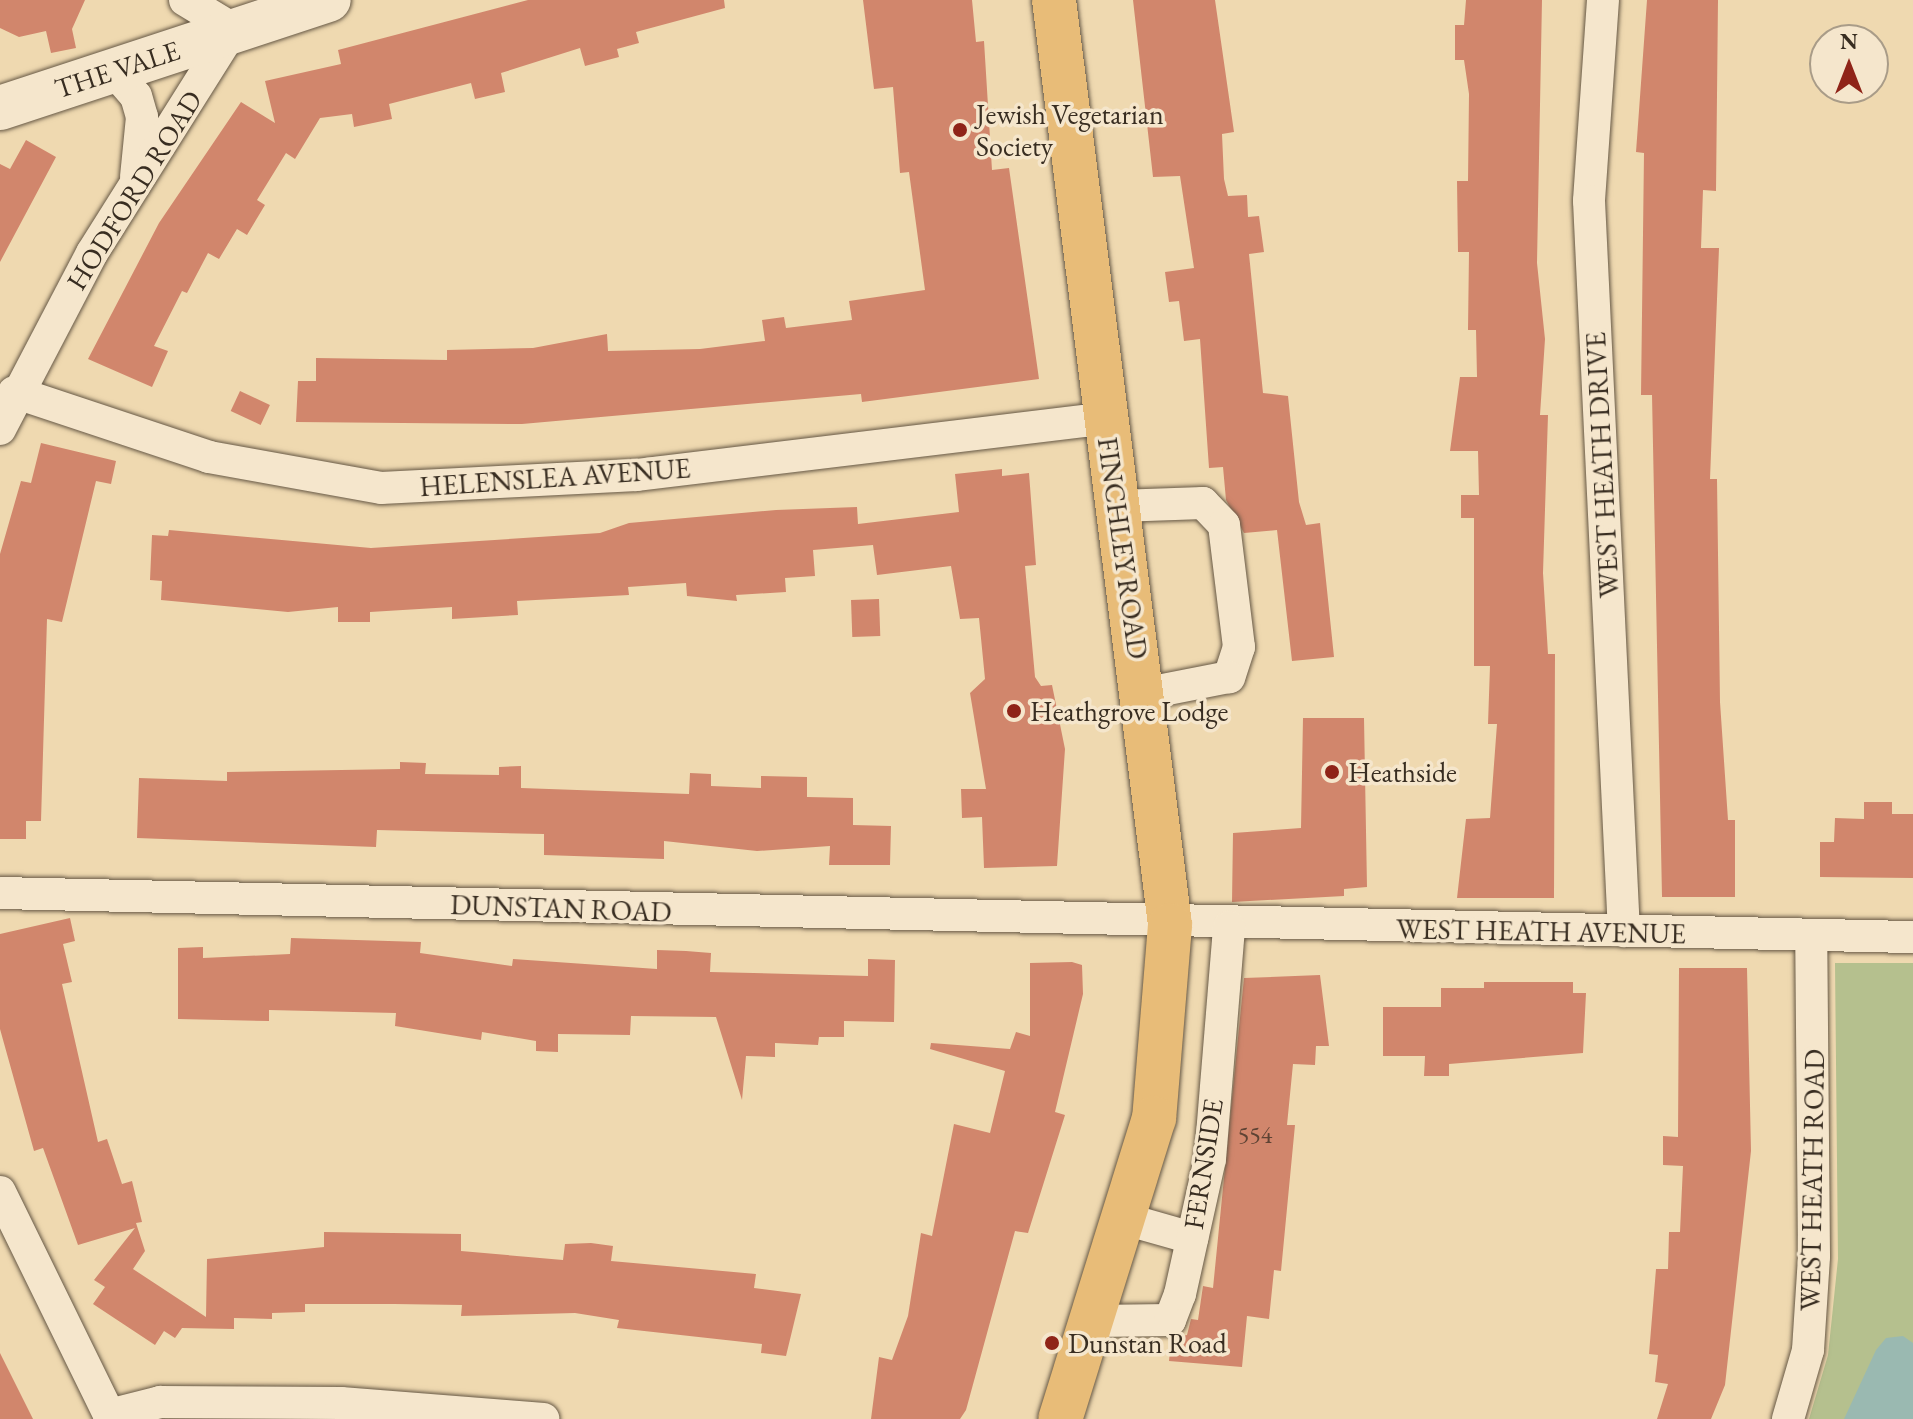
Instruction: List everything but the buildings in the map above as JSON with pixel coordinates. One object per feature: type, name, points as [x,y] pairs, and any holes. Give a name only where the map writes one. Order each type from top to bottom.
[{"type":"main road","name":"FINCHLEY ROAD","points":[[1054,0],[1170,925],[1161,1081],[1125,1219],[1060,1419]]},
{"type":"street","points":[[185,0],[233,29],[315,2]]},
{"type":"street","name":"WEST HEATH DRIVE","points":[[1603,0],[1589,201],[1624,931]]},
{"type":"street","name":"THE VALE","points":[[0,108],[233,29]]},
{"type":"street","name":"HODFORD ROAD","points":[[0,429],[14,392],[134,188],[233,29]]},
{"type":"street","points":[[114,71],[136,96],[142,117],[134,188]]},
{"type":"street","name":"HELENSLEA AVENUE","points":[[14,392],[209,457],[381,488],[637,475],[1105,418]]},
{"type":"street","points":[[1118,506],[1203,503],[1224,525],[1239,647],[1229,677],[1142,694]]},
{"type":"street","name":"DUNSTAN ROAD","points":[[0,893],[1170,925]]},
{"type":"street","name":"WEST HEATH AVENUE","points":[[1170,925],[1913,937]]},
{"type":"street","name":"FERNSIDE","points":[[1093,1321],[1170,1320],[1210,1159],[1229,927]]},
{"type":"street","name":"WEST HEATH ROAD","points":[[1788,1419],[1808,1350],[1814,1256],[1811,937]]},
{"type":"street","points":[[0,1192],[110,1417],[160,1402],[341,1403],[543,1419]]},
{"type":"street","points":[[1125,1219],[1192,1238]]},
{"type":"green space","points":[[1835,963],[1913,963],[1913,1419],[1809,1419],[1828,1355],[1838,1259]]},
{"type":"water","points":[[1903,1336],[1913,1343],[1913,1419],[1844,1419],[1876,1350],[1886,1338]]},
{"type":"place","name":"Jewish Vegetarian Society","points":[[960,130]]},
{"type":"place","name":"Heathgrove Lodge","points":[[1014,711]]},
{"type":"place","name":"Heathside","points":[[1332,772]]},
{"type":"place","name":"Dunstan Road","points":[[1052,1343]]}]
